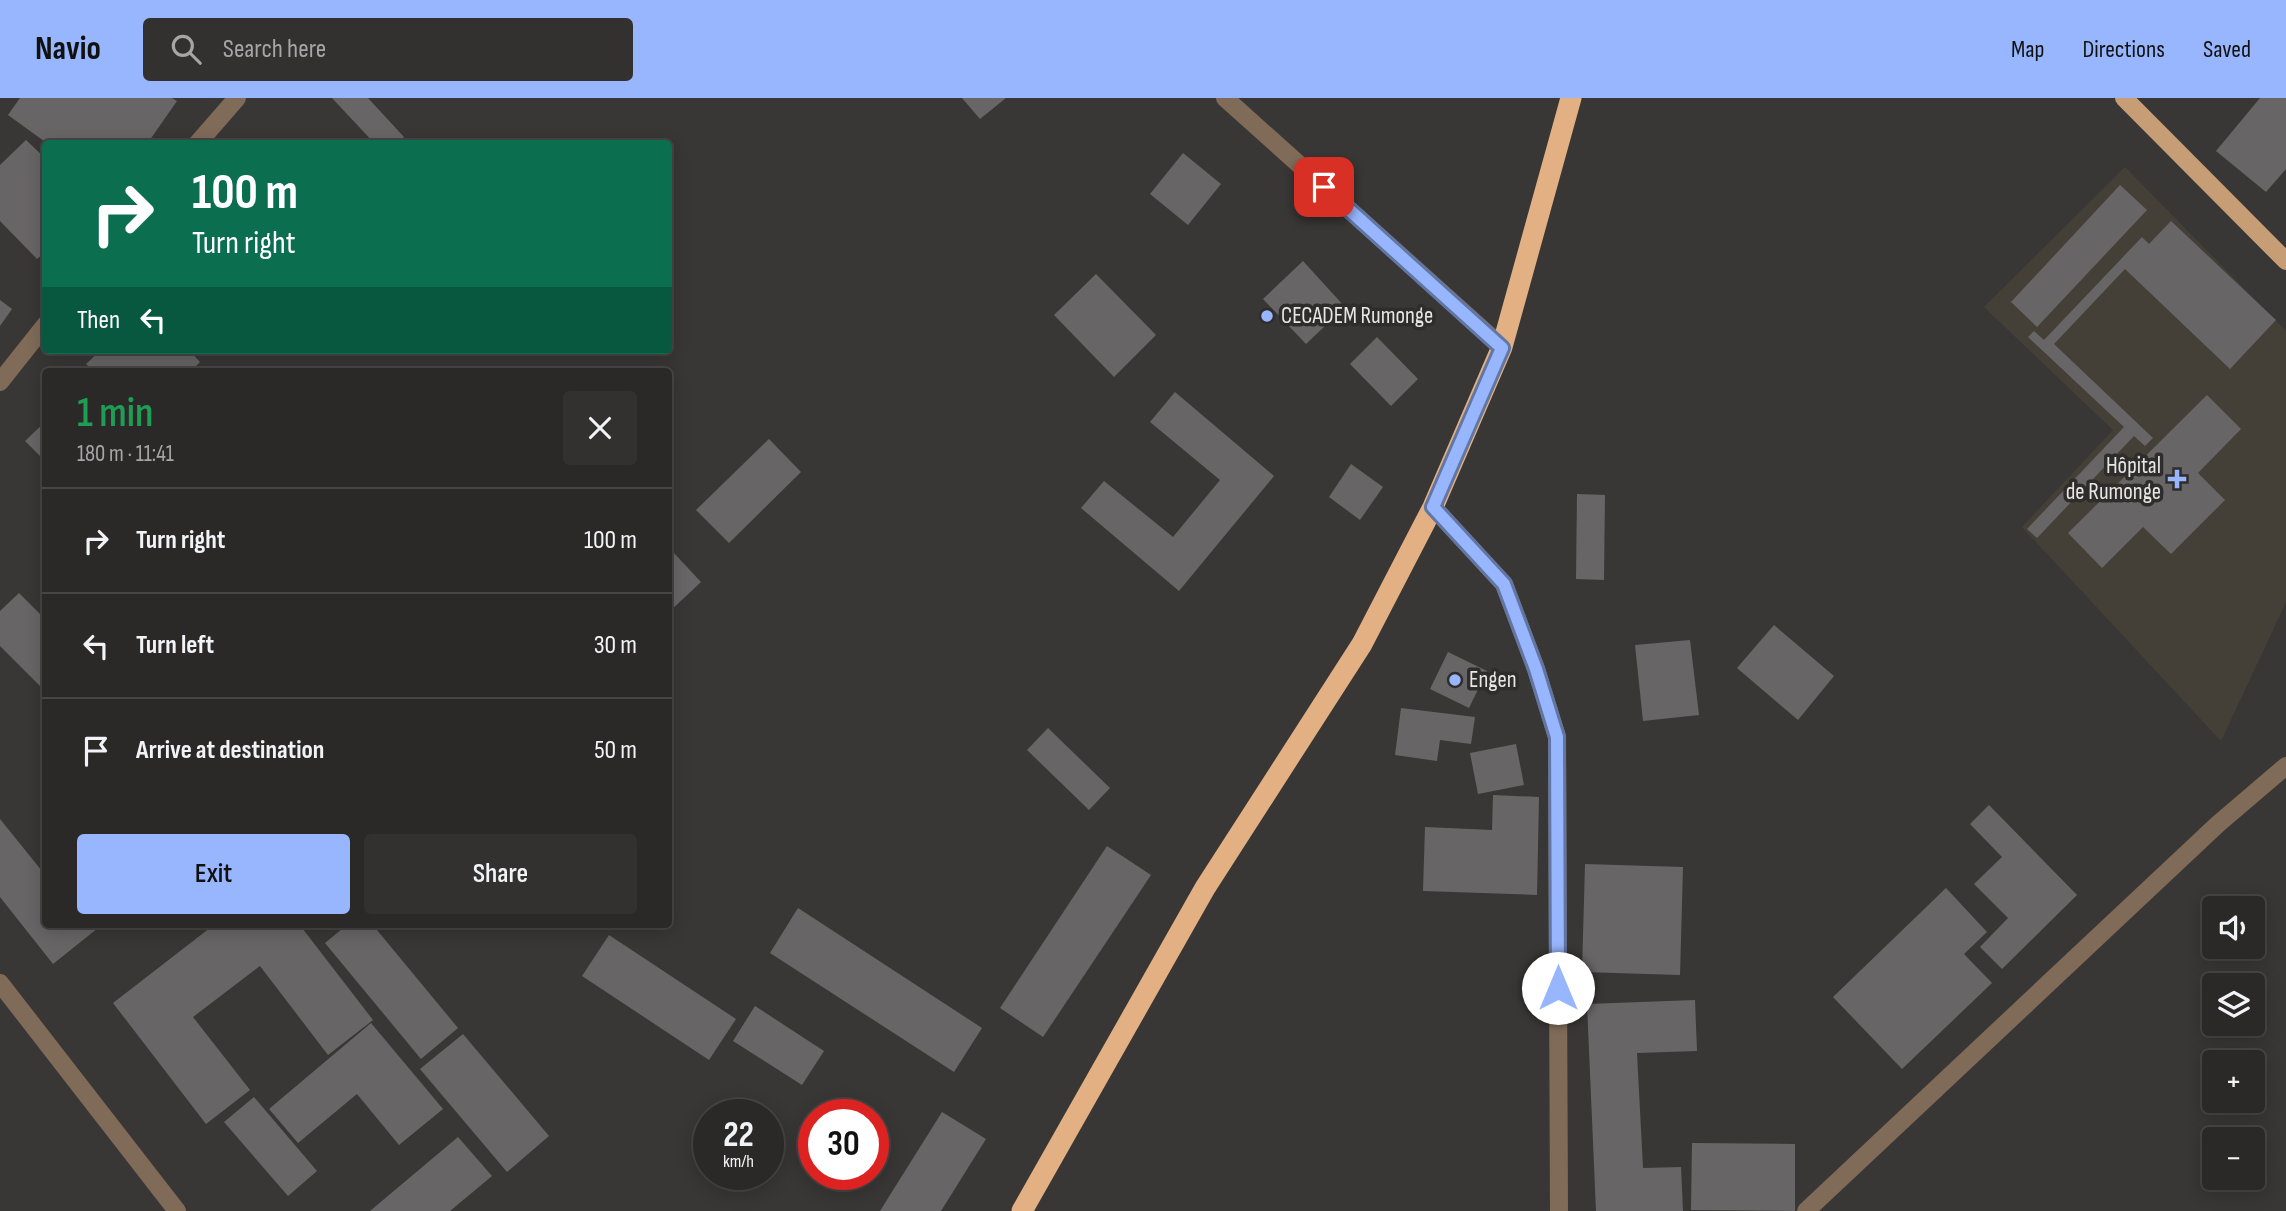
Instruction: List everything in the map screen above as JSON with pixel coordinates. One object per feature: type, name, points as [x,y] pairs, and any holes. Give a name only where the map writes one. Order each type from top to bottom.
[{"type":"highway","points":[[1022,1211],[1205,888],[1362,644],[1433,507],[1502,348],[1571,98]]},
{"type":"main road","points":[[2124,98],[2286,261]]},
{"type":"street","points":[[200,140],[237,98]]},
{"type":"street","points":[[1225,98],[1502,348]]},
{"type":"street","points":[[0,382],[42,329]]},
{"type":"street","points":[[1433,507],[1504,584],[1536,669],[1557,737],[1559,1211]]},
{"type":"street","points":[[1806,1211],[2218,824],[2286,766]]},
{"type":"street","points":[[0,983],[177,1211]]},
{"type":"shaded area","name":"Hôpital de Rumonge","points":[[2125,167],[2286,331],[2286,602],[2221,741],[2022,527],[2113,430],[1984,307]]},
{"type":"building","points":[[20,98],[172,98],[177,101],[150,140],[42,140],[8,115]]},
{"type":"building","points":[[332,98],[368,98],[404,137],[401,140],[371,140]]},
{"type":"building","points":[[962,98],[1006,98],[980,119]]},
{"type":"building","points":[[2260,98],[2286,98],[2286,169],[2266,192],[2216,151]]},
{"type":"building","points":[[26,140],[42,155],[42,255],[37,259],[0,221],[0,165]]},
{"type":"building","points":[[1183,153],[1221,184],[1188,225],[1150,194]]},
{"type":"building","points":[[2120,185],[2147,210],[2037,327],[2011,302]]},
{"type":"building","points":[[2171,221],[2276,320],[2230,369],[2125,269],[2054,344],[2153,438],[2145,446],[2134,436],[2037,538],[2027,529],[2124,427],[2028,337],[2034,331],[2044,340],[2142,237],[2149,244]]},
{"type":"building","points":[[1303,261],[1345,307],[1306,344],[1263,299]]},
{"type":"building","points":[[1096,274],[1156,335],[1114,377],[1054,315]]},
{"type":"building","points":[[0,300],[12,309],[0,326]]},
{"type":"building","points":[[1377,337],[1418,379],[1391,406],[1350,364]]},
{"type":"building","points":[[97,354],[193,354],[200,362],[194,368],[90,368],[86,364]]},
{"type":"building","points":[[1175,392],[1274,476],[1179,591],[1081,508],[1104,481],[1173,537],[1220,480],[1150,422]]},
{"type":"building","points":[[2207,395],[2241,429],[2198,473],[2225,500],[2171,554],[2143,527],[2102,568],[2068,533]]},
{"type":"building","points":[[42,425],[42,458],[25,441]]},
{"type":"building","points":[[769,439],[801,472],[729,543],[696,510]]},
{"type":"building","points":[[1351,464],[1383,487],[1360,520],[1329,497]]},
{"type":"building","points":[[1577,494],[1605,495],[1604,580],[1576,579]]},
{"type":"building","points":[[672,553],[701,582],[672,609]]},
{"type":"building","points":[[19,593],[42,616],[42,688],[0,646],[0,611]]},
{"type":"building","points":[[1774,625],[1834,676],[1798,720],[1737,668]]},
{"type":"building","points":[[1690,640],[1699,715],[1643,721],[1635,645]]},
{"type":"building","points":[[1448,652],[1487,671],[1469,708],[1430,689]]},
{"type":"building","points":[[1401,708],[1475,717],[1471,744],[1440,740],[1437,761],[1395,755]]},
{"type":"building","points":[[1048,728],[1110,788],[1089,810],[1027,750]]},
{"type":"building","points":[[1516,744],[1524,785],[1478,794],[1470,753]]},
{"type":"building","points":[[1493,795],[1539,797],[1537,895],[1423,891],[1425,827],[1492,830]]},
{"type":"building","points":[[1989,805],[2077,895],[2002,969],[1980,947],[2008,918],[1974,884],[2002,857],[1970,824]]},
{"type":"building","points":[[0,819],[42,871],[42,928],[98,928],[53,964],[0,897]]},
{"type":"building","points":[[1107,846],[1151,875],[1043,1037],[1000,1008]]},
{"type":"building","points":[[1585,864],[1683,867],[1680,975],[1582,972]]},
{"type":"building","points":[[1946,888],[1987,932],[1964,954],[1992,983],[1902,1069],[1833,997]]},
{"type":"building","points":[[798,908],[982,1028],[954,1072],[770,953]]},
{"type":"building","points":[[210,928],[302,928],[373,1020],[328,1055],[260,966],[193,1017],[250,1090],[206,1124],[113,1003]]},
{"type":"building","points":[[343,928],[375,928],[458,1028],[421,1059],[325,943]]},
{"type":"building","points":[[500,928],[566,928],[566,930]]},
{"type":"building","points":[[609,935],[736,1019],[709,1060],[582,976]]},
{"type":"building","points":[[1695,1000],[1697,1051],[1637,1053],[1643,1168],[1681,1167],[1683,1211],[1596,1211],[1587,1004]]},
{"type":"building","points":[[755,1006],[824,1051],[802,1085],[733,1041]]},
{"type":"building","points":[[371,1023],[443,1109],[399,1145],[357,1094],[298,1143],[269,1109]]},
{"type":"building","points":[[463,1034],[549,1136],[507,1172],[420,1069]]},
{"type":"building","points":[[254,1097],[317,1171],[288,1196],[224,1122]]},
{"type":"building","points":[[942,1112],[986,1139],[941,1211],[880,1211]]},
{"type":"building","points":[[458,1137],[492,1176],[450,1211],[370,1211]]},
{"type":"building","points":[[1692,1143],[1795,1144],[1795,1211],[1691,1210]]},
{"type":"place","name":"CECADEM Rumonge","points":[[1267,316]]},
{"type":"place","name":"Hôpital de Rumonge","points":[[2177,479]]},
{"type":"place","name":"Engen","points":[[1455,680]]},
{"type":"route","points":[[1324,187],[1502,348],[1433,507],[1504,584],[1536,669],[1557,737],[1558,988]]}]
